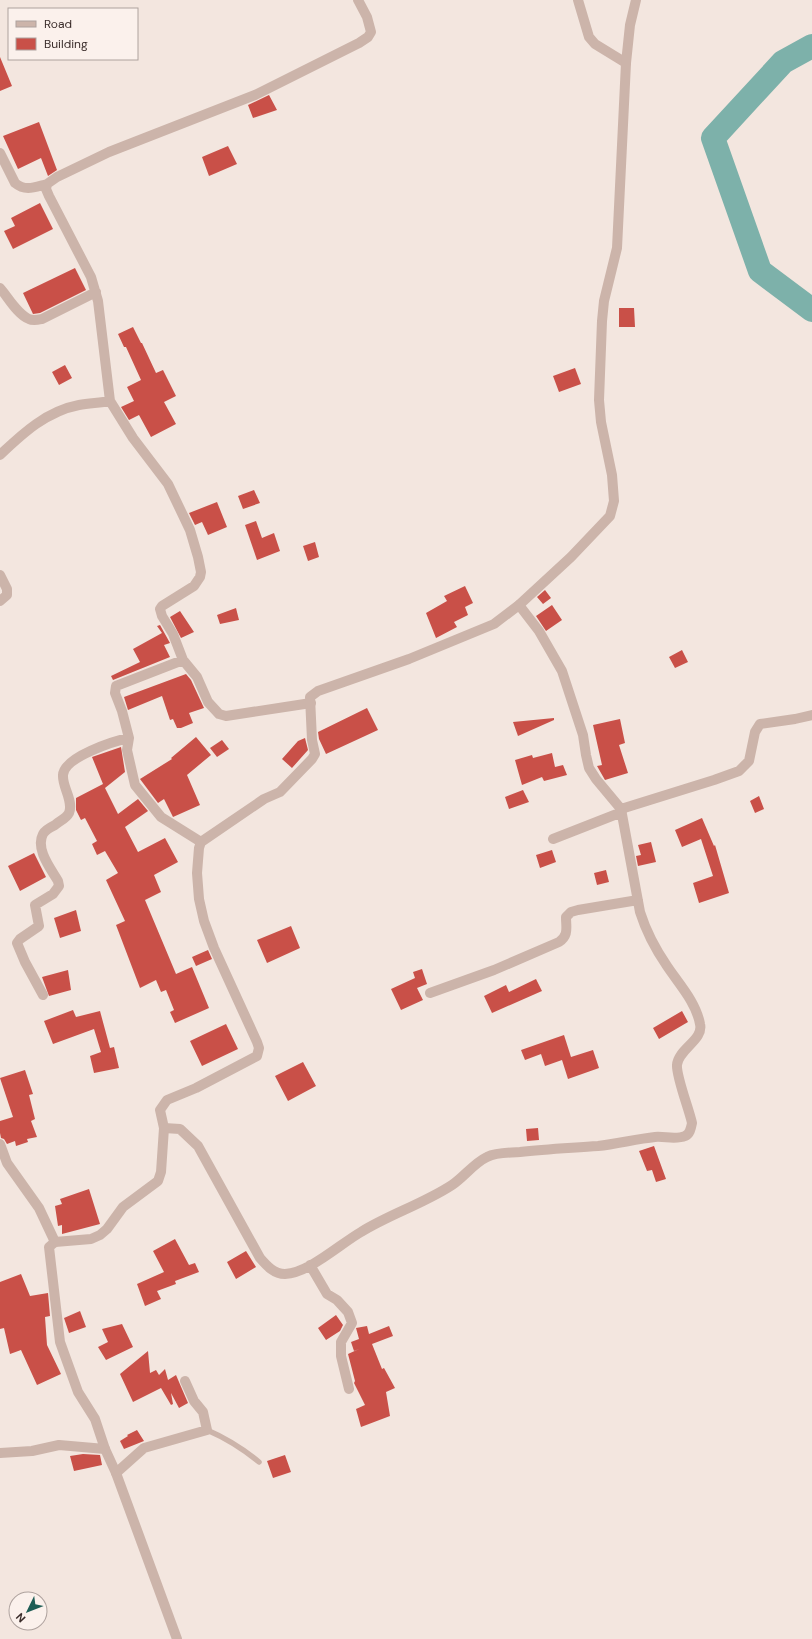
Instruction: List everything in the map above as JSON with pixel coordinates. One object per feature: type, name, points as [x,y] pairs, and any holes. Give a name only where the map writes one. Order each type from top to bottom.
[{"type":"street","points":[[0,153],[16,183],[25,189],[47,184],[57,177],[109,152],[256,95],[368,37],[371,32],[367,17],[358,0]]},
{"type":"street","points":[[578,0],[589,38],[595,44],[626,63]]},
{"type":"street","points":[[177,1639],[95,1419],[78,1392],[60,1342],[49,1247],[55,1242],[91,1239],[100,1236],[123,1207],[158,1181],[161,1172],[164,1128],[160,1110],[167,1100],[196,1088],[245,1063],[254,1058],[258,1052],[257,1042],[214,948],[204,921],[199,899],[197,855],[201,842],[264,799],[280,792],[312,759],[314,754],[310,697],[313,693],[409,659],[494,624],[519,605],[608,520],[614,501],[612,475],[601,422],[600,369],[604,308],[617,248],[626,63],[630,25],[636,0]]},
{"type":"street","points":[[47,184],[46,189],[49,196],[84,262],[96,292],[110,401],[133,438],[168,484],[190,530],[198,556],[201,572],[198,581],[194,586],[162,606],[160,609],[183,660],[197,677],[208,702],[219,714],[226,716],[310,703]]},
{"type":"street","points":[[0,288],[20,312],[29,320],[42,319],[96,292]]},
{"type":"street","points":[[0,455],[27,430],[47,416],[78,405],[110,401]]},
{"type":"street","points":[[0,574],[7,589],[7,595],[0,601]]},
{"type":"street","points":[[164,1128],[180,1129],[198,1146],[260,1258],[271,1269],[278,1273],[284,1274],[294,1272],[310,1265],[361,1231],[426,1200],[453,1184],[482,1160],[490,1156],[541,1150],[599,1146],[657,1137],[678,1138],[687,1134],[692,1123],[677,1065],[682,1054],[700,1031],[701,1025],[697,1011],[692,1001],[652,941],[642,918],[626,840],[622,810],[596,779],[590,768],[586,755],[583,735],[562,672],[539,631],[519,605]]},
{"type":"street","points":[[183,660],[116,686],[115,693],[122,711],[129,738],[127,750],[135,785],[162,817],[201,842]]},
{"type":"street","points":[[553,839],[622,810],[739,771],[749,761],[755,732],[760,724],[795,720],[812,715]]},
{"type":"street","points":[[43,995],[25,962],[17,943],[39,926],[36,905],[53,894],[59,886],[58,881],[43,853],[40,842],[44,833],[65,818],[69,813],[70,804],[63,774],[66,766],[79,757],[113,741],[129,738]]},
{"type":"street","points":[[430,993],[494,970],[559,942],[565,938],[566,917],[571,912],[638,900]]},
{"type":"street","points":[[0,1144],[7,1163],[39,1208],[55,1242]]},
{"type":"street","points":[[310,1265],[327,1294],[337,1300],[348,1312],[352,1323],[341,1342],[341,1356],[349,1389]]},
{"type":"street","points":[[116,1473],[144,1448],[207,1430],[203,1412],[194,1401],[185,1382]]},
{"type":"street","points":[[0,1453],[32,1451],[59,1445],[105,1449]]},
{"type":"lane","points":[[207,1430],[242,1448],[259,1462]]},
{"type":"building","points":[[0,57],[12,86],[0,91]]},
{"type":"building","points":[[269,95],[277,110],[253,118],[248,105]]},
{"type":"building","points":[[39,122],[57,170],[48,176],[41,158],[18,169],[3,136]]},
{"type":"building","points":[[228,146],[237,164],[209,176],[202,157]]},
{"type":"building","points":[[40,203],[53,229],[13,249],[4,231],[15,226],[11,218]]},
{"type":"building","points":[[75,268],[86,290],[40,313],[33,314],[23,293]]},
{"type":"building","points":[[619,308],[634,308],[635,327],[619,327]]},
{"type":"building","points":[[133,327],[156,373],[163,370],[176,396],[164,402],[176,424],[151,437],[139,415],[129,420],[121,407],[134,401],[127,387],[141,380],[126,347],[124,347],[118,334]]},
{"type":"building","points":[[65,365],[72,378],[59,385],[52,372]]},
{"type":"building","points":[[575,368],[581,384],[559,392],[553,376]]},
{"type":"building","points":[[254,490],[260,503],[243,509],[238,496]]},
{"type":"building","points":[[217,502],[227,527],[208,535],[202,522],[195,525],[189,513]]},
{"type":"building","points":[[256,521],[262,538],[274,533],[280,551],[257,560],[245,525]]},
{"type":"building","points":[[315,542],[319,557],[308,561],[303,546]]},
{"type":"building","points":[[465,586],[473,603],[465,607],[468,615],[454,622],[457,627],[436,638],[426,613],[447,601],[444,596]]},
{"type":"building","points":[[545,590],[551,598],[543,604],[537,597]]},
{"type":"building","points":[[552,605],[562,620],[546,631],[536,616]]},
{"type":"building","points":[[236,608],[239,620],[220,624],[217,615]]},
{"type":"building","points":[[180,611],[194,632],[181,638],[170,617]]},
{"type":"building","points":[[160,625],[170,643],[164,645],[170,657],[113,680],[111,676],[140,662],[133,649],[162,633],[157,626]]},
{"type":"building","points":[[682,650],[688,662],[675,668],[669,657]]},
{"type":"building","points":[[186,674],[191,680],[204,708],[189,713],[193,723],[177,728],[173,719],[170,720],[162,696],[128,710],[124,697]]},
{"type":"building","points":[[367,708],[378,730],[326,754],[319,739],[318,732]]},
{"type":"building","points":[[554,718],[554,720],[518,736],[513,722]]},
{"type":"building","points":[[620,719],[625,743],[619,745],[628,773],[605,780],[597,766],[602,765],[593,725]]},
{"type":"building","points":[[196,737],[211,755],[187,775],[200,805],[173,817],[164,799],[158,803],[140,779],[172,759],[171,758]]},
{"type":"building","points":[[305,738],[308,750],[292,768],[282,759],[298,741]]},
{"type":"building","points":[[222,740],[229,749],[217,757],[210,748]]},
{"type":"building","points":[[121,747],[125,772],[105,788],[118,814],[138,799],[148,811],[125,827],[138,852],[165,838],[178,862],[154,875],[161,892],[145,900],[176,974],[192,967],[209,1008],[175,1023],[170,1012],[174,1010],[166,990],[161,992],[156,980],[140,988],[116,925],[125,921],[106,880],[118,873],[105,851],[97,855],[92,844],[97,841],[85,818],[81,820],[76,810],[76,798],[103,784],[92,757]]},
{"type":"building","points":[[552,753],[555,767],[563,765],[567,775],[544,781],[542,777],[522,785],[515,760],[532,755],[533,758]]},
{"type":"building","points":[[523,790],[529,802],[509,809],[505,797]]},
{"type":"building","points":[[759,796],[764,809],[755,813],[750,801]]},
{"type":"building","points":[[702,818],[714,846],[715,845],[729,893],[699,903],[693,883],[713,876],[701,839],[682,847],[675,830]]},
{"type":"building","points":[[651,842],[656,862],[638,866],[636,856],[641,855],[638,845]]},
{"type":"building","points":[[552,850],[556,862],[540,868],[536,855]]},
{"type":"building","points":[[34,853],[46,877],[20,891],[8,866]]},
{"type":"building","points":[[606,870],[609,882],[597,885],[594,873]]},
{"type":"building","points":[[76,910],[81,931],[60,938],[54,918]]},
{"type":"building","points":[[291,926],[300,948],[267,963],[257,940]]},
{"type":"building","points":[[208,950],[212,959],[196,966],[192,957]]},
{"type":"building","points":[[422,969],[427,984],[417,988],[423,1000],[401,1010],[391,989],[415,978],[413,972]]},
{"type":"building","points":[[68,970],[71,990],[49,996],[42,977]]},
{"type":"building","points":[[536,979],[542,991],[492,1013],[484,996],[506,985],[509,992]]},
{"type":"building","points":[[73,1010],[76,1017],[100,1011],[110,1048],[114,1047],[119,1068],[94,1073],[90,1056],[101,1052],[94,1029],[53,1044],[44,1021]]},
{"type":"building","points":[[682,1011],[688,1022],[659,1039],[653,1028]]},
{"type":"building","points":[[226,1024],[238,1049],[202,1066],[190,1041]]},
{"type":"building","points":[[564,1035],[571,1057],[593,1050],[599,1068],[568,1079],[562,1060],[545,1066],[541,1054],[525,1060],[521,1050]]},
{"type":"building","points":[[303,1062],[316,1086],[288,1101],[275,1076]]},
{"type":"building","points":[[25,1070],[33,1094],[29,1095],[35,1119],[31,1121],[37,1137],[27,1139],[28,1142],[16,1146],[15,1141],[7,1144],[4,1139],[1,1138],[0,1121],[13,1117],[0,1078]]},
{"type":"building","points":[[538,1128],[539,1140],[527,1141],[526,1129]]},
{"type":"building","points":[[654,1146],[666,1179],[656,1182],[652,1170],[647,1171],[639,1151]]},
{"type":"building","points":[[89,1189],[100,1224],[62,1234],[62,1225],[58,1226],[55,1206],[62,1204],[60,1199]]},
{"type":"building","points":[[175,1239],[189,1265],[195,1263],[199,1272],[175,1281],[176,1284],[157,1291],[161,1299],[145,1306],[137,1284],[164,1272],[153,1251]]},
{"type":"building","points":[[246,1251],[256,1267],[236,1279],[227,1262]]},
{"type":"building","points":[[21,1274],[30,1296],[48,1293],[50,1316],[45,1317],[47,1345],[61,1374],[37,1385],[21,1350],[10,1354],[4,1328],[0,1329],[0,1282]]},
{"type":"building","points":[[80,1311],[86,1327],[69,1333],[64,1318]]},
{"type":"building","points":[[336,1315],[343,1325],[340,1331],[326,1340],[318,1328]]},
{"type":"building","points":[[122,1324],[133,1347],[106,1360],[98,1347],[108,1342],[102,1329]]},
{"type":"building","points":[[367,1326],[369,1334],[389,1326],[393,1336],[372,1344],[382,1369],[384,1368],[395,1388],[386,1392],[390,1416],[361,1427],[356,1409],[365,1405],[354,1383],[355,1381],[348,1354],[359,1349],[354,1351],[351,1342],[359,1339],[356,1328]]},
{"type":"building","points":[[148,1351],[150,1373],[156,1370],[159,1375],[165,1369],[168,1380],[176,1375],[188,1403],[179,1408],[171,1393],[173,1404],[171,1405],[161,1388],[133,1402],[120,1374]]},
{"type":"building","points":[[137,1430],[144,1441],[124,1449],[120,1441],[128,1436],[127,1435]]},
{"type":"building","points":[[83,1454],[100,1455],[102,1465],[74,1471],[70,1456]]},
{"type":"building","points":[[285,1455],[291,1472],[273,1478],[267,1461]]},
{"type":"waterway","points":[[812,46],[783,62],[713,138],[760,271],[812,310]]}]
